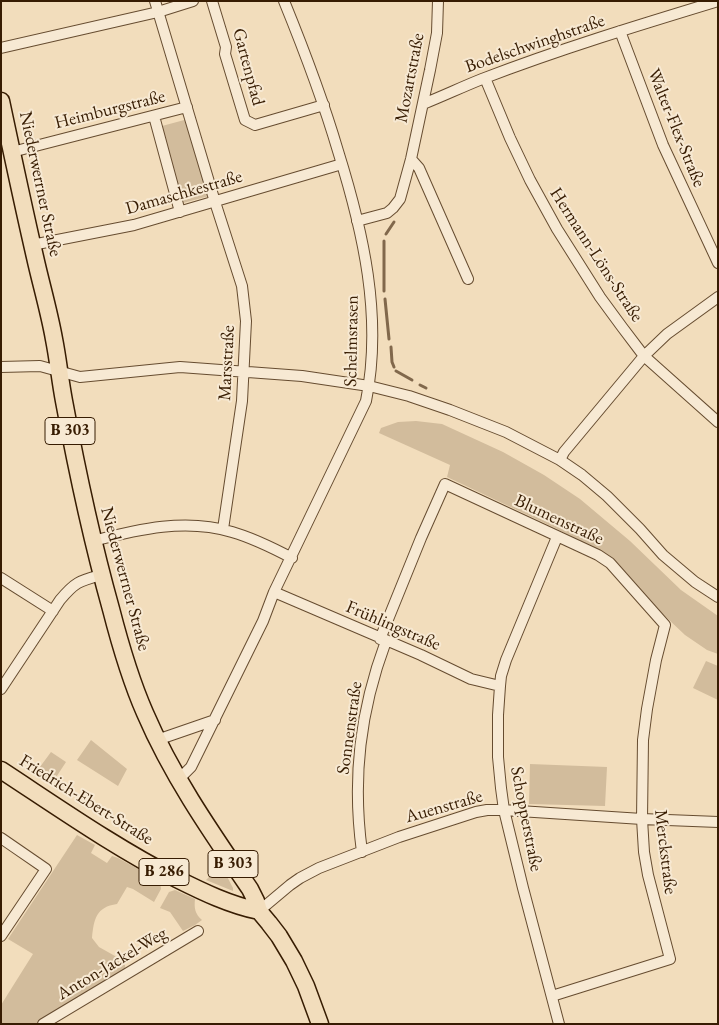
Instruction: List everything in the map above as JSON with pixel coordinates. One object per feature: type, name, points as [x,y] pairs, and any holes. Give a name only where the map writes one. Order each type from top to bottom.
[{"type":"main road","name":"Niederwerrner Straße","points":[[1,101],[45,298],[60,371],[63,398],[93,541],[132,681],[157,740],[178,780],[202,820],[250,889],[258,911],[289,951],[306,986],[320,1024]]},
{"type":"main road","name":"Friedrich-Ebert-Straße","points":[[1,770],[154,867],[227,902],[258,911]]},
{"type":"street","name":"Marsstraße","points":[[155,1],[242,286],[246,321],[242,401],[224,529]]},
{"type":"street","points":[[1,48],[158,12],[193,1]]},
{"type":"street","name":"Gartenpfad","points":[[212,1],[226,47],[225,54],[245,120],[255,125],[324,105]]},
{"type":"street","name":"Schelmsrasen","points":[[178,780],[191,767],[263,621],[274,592],[366,401],[369,386],[372,342],[371,295],[357,221],[324,105],[284,1]]},
{"type":"street","name":"Mozartstraße","points":[[357,221],[387,213],[400,199],[411,159],[437,32],[438,1]]},
{"type":"street","name":"Bodelschwinghstraße","points":[[423,104],[550,54],[718,1]]},
{"type":"street","name":"Walter-Flex-Straße","points":[[620,31],[662,145],[718,262]]},
{"type":"street","name":"Hermann-Löns-Straße","points":[[485,78],[530,180],[557,229],[600,297],[644,356],[718,422]]},
{"type":"street","name":"Heimburgstraße","points":[[12,152],[188,107]]},
{"type":"street","points":[[154,116],[180,212]]},
{"type":"street","points":[[411,159],[420,168],[468,279]]},
{"type":"street","name":"Damaschkestraße","points":[[32,246],[180,212],[342,164]]},
{"type":"street","points":[[560,460],[564,452],[644,356],[668,334],[718,297]]},
{"type":"street","points":[[1,367],[40,366],[80,377],[180,367],[302,376],[369,386],[409,396],[479,420],[560,460],[607,496],[663,555],[695,582],[718,597]]},
{"type":"street","name":"Blumenstraße","points":[[445,484],[590,551],[610,564],[665,625]]},
{"type":"street","name":"Sonnenstraße","points":[[362,852],[358,769],[369,696],[383,640],[421,538],[445,484]]},
{"type":"street","points":[[93,541],[151,527],[194,525],[224,529],[246,536],[292,558]]},
{"type":"street","name":"Schopperstraße","points":[[557,537],[501,676],[498,715],[498,757],[504,810],[559,1024]]},
{"type":"street","points":[[1,689],[60,600],[73,585],[101,575]]},
{"type":"street","points":[[1,578],[53,611]]},
{"type":"street","name":"Frühlingstraße","points":[[274,592],[471,679],[500,686]]},
{"type":"street","name":"Merckstraße","points":[[552,996],[670,959],[648,875],[642,819],[644,732],[656,660],[665,625]]},
{"type":"street","points":[[157,740],[215,720]]},
{"type":"street","name":"Auenstraße","points":[[258,911],[300,878],[319,868],[399,837],[476,812],[504,810],[718,822]]},
{"type":"street","points":[[1,838],[46,868],[1,936]]},
{"type":"street","points":[[1,916],[10,922]]},
{"type":"street","name":"Anton-Jackel-Weg","points":[[43,1024],[198,931]]},
{"type":"shaded area","points":[[188,119],[209,196],[183,203],[162,126]]},
{"type":"shaded area","points":[[416,421],[442,424],[503,452],[544,475],[580,499],[630,541],[681,590],[718,616],[718,654],[707,650],[685,635],[613,562],[594,548],[447,477],[450,465],[379,433],[381,428],[398,422]]},
{"type":"shaded area","points":[[706,661],[718,666],[718,700],[693,688]]},
{"type":"shaded area","points":[[91,740],[127,769],[118,786],[77,760]]},
{"type":"shaded area","points":[[51,752],[66,762],[51,785],[34,775]]},
{"type":"shaded area","points":[[530,764],[607,767],[605,806],[529,804]]},
{"type":"shaded area","points":[[77,835],[95,845],[91,853],[107,863],[112,856],[118,858],[160,881],[161,889],[154,902],[127,887],[117,904],[105,908],[97,915],[92,938],[99,947],[115,956],[125,965],[125,969],[35,1024],[1,1024],[1,1005],[33,954],[8,939]]},
{"type":"shaded area","points":[[221,865],[233,888],[233,891],[206,880]]},
{"type":"shaded area","points":[[175,890],[195,899],[195,911],[202,920],[183,931],[170,912],[160,908],[169,892]]},
{"type":"waterway","points":[[386,234],[394,222]]},
{"type":"waterway","points":[[384,241],[384,291]]},
{"type":"waterway","points":[[385,299],[389,339]]},
{"type":"waterway","points":[[391,347],[394,367]]},
{"type":"waterway","points":[[396,371],[412,380]]},
{"type":"waterway","points":[[420,385],[426,388]]}]
